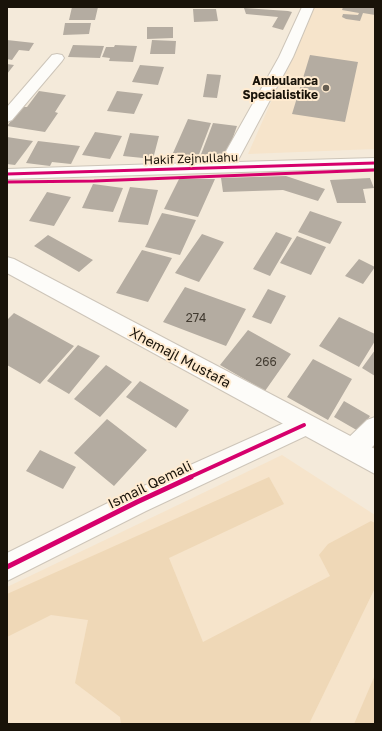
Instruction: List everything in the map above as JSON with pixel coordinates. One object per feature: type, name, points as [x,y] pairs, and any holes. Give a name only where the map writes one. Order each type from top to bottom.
[{"type":"street","points":[[225,168],[286,57],[308,7]]},
{"type":"street","points":[[7,117],[57,58]]},
{"type":"street","name":"Hakif Zejnullahu","points":[[7,174],[375,163]]},
{"type":"street","name":"Xhemajl Mustafa","points":[[7,264],[304,425],[354,449],[375,462]]},
{"type":"street","name":"Ismail Qemali","points":[[7,567],[137,502],[304,425]]},
{"type":"street","points":[[354,449],[375,428]]},
{"type":"shaded area","points":[[313,7],[375,7],[375,149],[248,154]]},
{"type":"shaded area","points":[[282,455],[375,515],[375,724],[7,724],[7,587]]},
{"type":"shaded area","points":[[269,477],[284,504],[169,558],[203,642],[330,576],[319,555],[328,544],[371,521],[375,523],[375,588],[309,724],[121,724],[120,717],[75,683],[88,620],[51,615],[7,637],[7,594]]},
{"type":"shaded area","points":[[375,675],[375,724],[354,724]]},
{"type":"building","points":[[72,7],[98,7],[95,20],[69,20]]},
{"type":"building","points":[[343,7],[375,7],[375,15],[363,13],[360,21],[346,19],[342,17],[343,14],[358,15],[359,13],[342,10]]},
{"type":"building","points":[[244,8],[292,12],[283,30],[272,27],[278,17],[246,14]]},
{"type":"building","points":[[193,9],[216,9],[218,21],[194,22]]},
{"type":"building","points":[[65,23],[91,23],[89,34],[63,35]]},
{"type":"building","points":[[147,27],[173,27],[173,38],[147,39]]},
{"type":"building","points":[[7,40],[34,43],[29,51],[19,50],[12,60],[7,59]]},
{"type":"building","points":[[152,40],[176,41],[175,54],[150,54]]},
{"type":"building","points":[[73,45],[104,46],[100,58],[68,57]]},
{"type":"building","points":[[115,45],[137,46],[133,62],[109,61],[110,58],[102,57],[106,47],[114,47]]},
{"type":"building","name":"Ambulanca Specialistike","points":[[310,55],[358,62],[345,122],[292,114]]},
{"type":"building","points":[[7,64],[14,65],[7,74]]},
{"type":"building","points":[[140,65],[164,67],[158,85],[132,82]]},
{"type":"building","points":[[207,74],[221,75],[217,98],[203,97]]},
{"type":"building","points":[[39,91],[66,95],[55,112],[58,113],[45,132],[7,126],[22,107],[27,107]]},
{"type":"building","points":[[117,91],[143,94],[134,114],[107,111]]},
{"type":"building","points":[[188,119],[211,123],[198,157],[173,153]]},
{"type":"building","points":[[213,123],[237,126],[225,160],[200,157]]},
{"type":"building","points":[[95,132],[122,136],[110,159],[82,155]]},
{"type":"building","points":[[130,133],[159,136],[153,159],[123,156]]},
{"type":"building","points":[[7,137],[33,141],[15,165],[7,164]]},
{"type":"building","points":[[38,141],[80,146],[71,164],[52,162],[50,166],[26,163]]},
{"type":"building","points":[[286,176],[325,189],[318,201],[283,190],[223,192],[221,178]]},
{"type":"building","points":[[370,178],[374,188],[363,189],[366,203],[337,203],[330,180]]},
{"type":"building","points":[[179,179],[215,179],[198,217],[164,209]]},
{"type":"building","points":[[93,184],[123,188],[113,212],[82,208]]},
{"type":"building","points":[[130,187],[158,190],[148,225],[118,222]]},
{"type":"building","points":[[47,192],[71,197],[54,226],[29,221]]},
{"type":"building","points":[[310,211],[342,222],[330,244],[298,232]]},
{"type":"building","points":[[162,213],[196,220],[180,255],[145,247]]},
{"type":"building","points":[[276,232],[292,238],[270,276],[253,269]]},
{"type":"building","points":[[202,234],[224,242],[199,282],[175,273]]},
{"type":"building","points":[[48,235],[93,260],[79,272],[34,246]]},
{"type":"building","points":[[297,236],[326,247],[311,275],[280,263]]},
{"type":"building","points":[[142,250],[172,258],[148,302],[116,293]]},
{"type":"building","points":[[359,259],[375,267],[363,284],[345,276]]},
{"type":"building","points":[[185,287],[246,309],[226,346],[163,322]]},
{"type":"building","points":[[268,289],[286,296],[271,324],[252,317]]},
{"type":"building","points":[[14,313],[74,346],[40,384],[7,365],[7,320]]},
{"type":"building","points":[[339,317],[375,334],[375,341],[359,367],[319,346]]},
{"type":"building","points":[[248,330],[291,354],[265,391],[220,365]]},
{"type":"building","points":[[78,345],[100,356],[69,394],[47,381]]},
{"type":"building","points":[[375,350],[375,376],[362,368]]},
{"type":"building","points":[[313,359],[352,379],[328,420],[287,397]]},
{"type":"building","points":[[106,365],[132,382],[100,417],[74,399]]},
{"type":"building","points":[[140,381],[189,410],[176,428],[126,397]]},
{"type":"building","points":[[344,401],[370,416],[360,432],[334,417]]},
{"type":"building","points":[[107,419],[147,450],[114,486],[74,453]]},
{"type":"building","points":[[40,450],[76,467],[63,489],[26,471]]},
{"type":"cycle path","points":[[7,174],[375,163]]},
{"type":"cycle path","points":[[7,182],[94,181],[375,170]]},
{"type":"cycle path","points":[[7,567],[137,502],[304,425]]},
{"type":"place","name":"Ambulanca Specialistike","points":[[326,88]]}]
